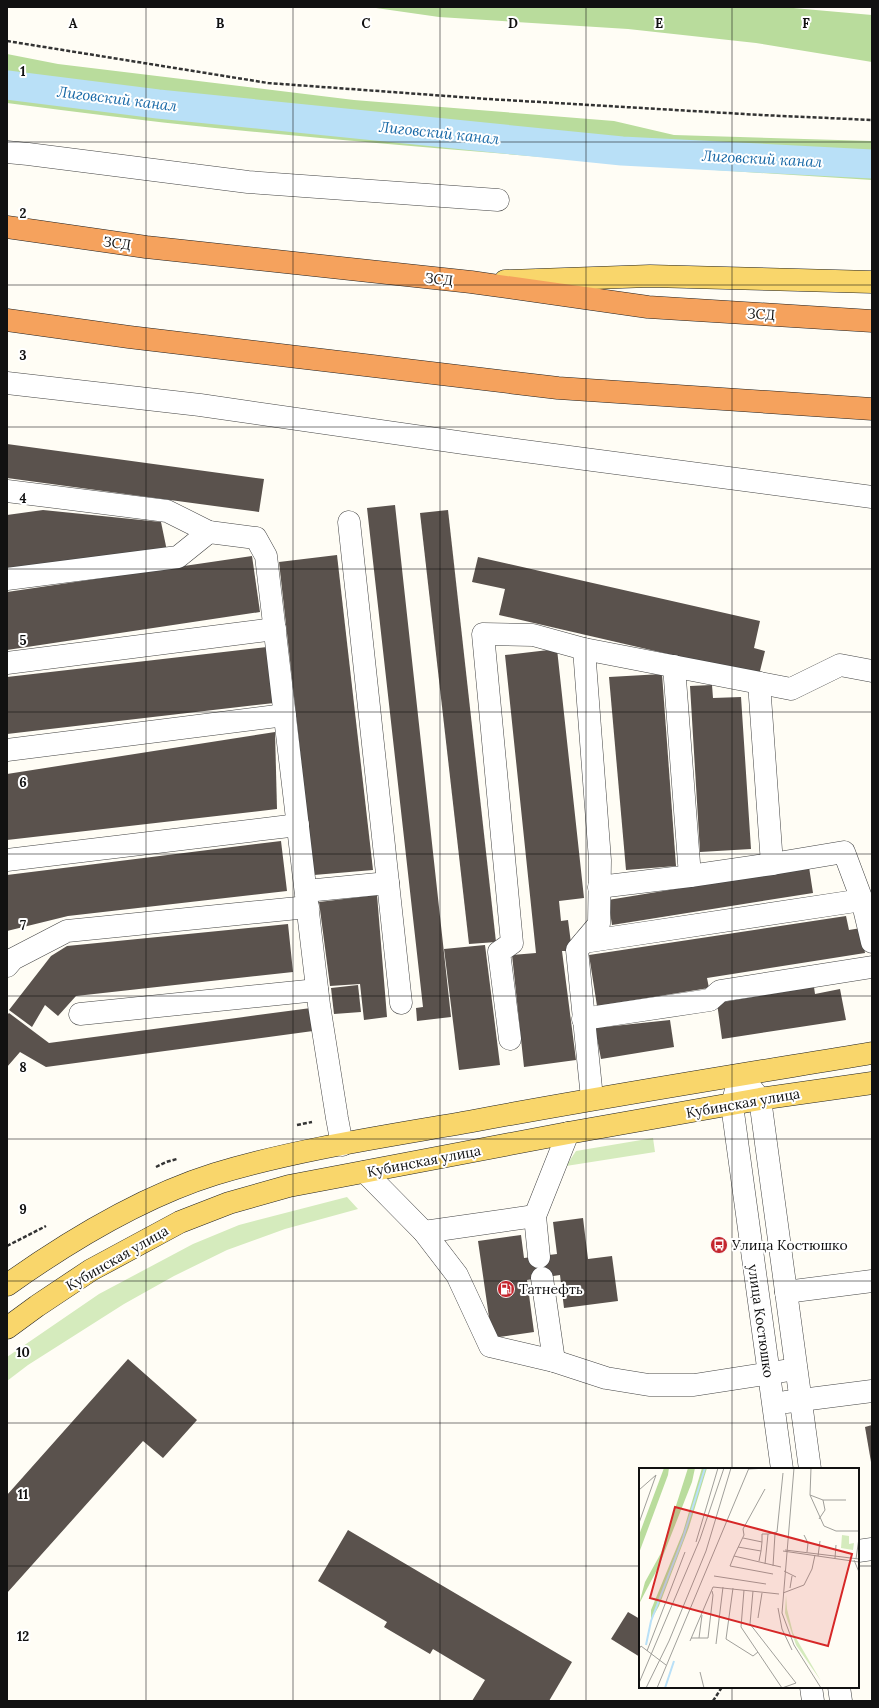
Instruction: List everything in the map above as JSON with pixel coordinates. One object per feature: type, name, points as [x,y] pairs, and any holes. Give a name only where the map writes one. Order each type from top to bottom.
[{"type":"highway","name":"ЗСД","points":[[7,227],[146,247],[470,282],[648,307],[872,321]]},
{"type":"highway","points":[[7,320],[128,337],[558,388],[872,409]]},
{"type":"main road","points":[[470,282],[650,276],[872,282]]},
{"type":"main road","name":"Кубинская улица","points":[[7,1285],[43,1260],[100,1226],[159,1196],[215,1175],[285,1157],[342,1145],[592,1098],[872,1053]]},
{"type":"main road","name":"Кубинская улица","points":[[7,1328],[91,1270],[180,1222],[229,1203],[289,1186],[568,1133],[760,1099],[872,1083]]},
{"type":"street","points":[[7,152],[248,182],[498,200]]},
{"type":"street","points":[[7,383],[200,405],[472,444],[872,497]]},
{"type":"street","points":[[13,494],[167,511],[209,532],[256,538],[266,556],[318,990],[342,1145]]},
{"type":"street","points":[[349,522],[401,1003]]},
{"type":"street","points":[[7,579],[178,557],[209,532]]},
{"type":"street","points":[[7,663],[274,629]]},
{"type":"street","points":[[510,1039],[498,952],[512,943],[483,634],[533,636],[584,649],[792,690],[840,665],[872,671]]},
{"type":"street","points":[[584,649],[600,860],[600,887],[598,924],[577,950],[592,1098]]},
{"type":"street","points":[[674,666],[690,876]]},
{"type":"street","points":[[759,683],[772,864]]},
{"type":"street","points":[[7,750],[285,715]]},
{"type":"street","points":[[7,860],[298,825]]},
{"type":"street","points":[[600,887],[690,876],[844,852],[862,900],[872,942]]},
{"type":"street","points":[[7,966],[13,959],[67,932],[307,899],[388,883]]},
{"type":"street","points":[[584,942],[862,900]]},
{"type":"street","points":[[583,1019],[710,1000],[720,991],[872,967]]},
{"type":"street","points":[[80,1014],[318,990]]},
{"type":"street","points":[[740,1075],[760,1099]]},
{"type":"street","name":"улица Костюшко","points":[[740,1075],[732,1105],[782,1468]]},
{"type":"street","name":"улица Костюшко","points":[[760,1099],[810,1468]]},
{"type":"street","points":[[540,1256],[535,1216],[568,1133]]},
{"type":"street","points":[[365,1172],[424,1232],[457,1275],[490,1346],[554,1361],[606,1378],[649,1385],[694,1385],[796,1369]]},
{"type":"street","points":[[424,1232],[535,1216]]},
{"type":"street","points":[[542,1278],[554,1361]]},
{"type":"street","points":[[786,1292],[872,1281]]},
{"type":"street","points":[[772,1404],[872,1391]]},
{"type":"street","points":[[859,1551],[872,1549]]},
{"type":"street","points":[[811,1688],[813,1701]]},
{"type":"street","points":[[839,1688],[841,1701]]},
{"type":"path","points":[[7,41],[268,83],[495,100],[761,116],[872,120]]},
{"type":"path","points":[[713,1701],[721,1688]]},
{"type":"green space","points":[[369,7],[782,7],[872,15],[872,62],[756,43],[628,29],[439,17]]},
{"type":"green space","points":[[7,54],[58,64],[354,100],[614,121],[674,135],[872,141],[872,180],[544,157],[379,143],[189,125],[7,103]]},
{"type":"green space","points":[[653,1138],[655,1152],[566,1166],[576,1151]]},
{"type":"green space","points":[[347,1197],[358,1209],[285,1229],[227,1250],[174,1276],[124,1304],[28,1365],[7,1381],[7,1357],[99,1294],[193,1244],[239,1225]]},
{"type":"building","points":[[7,444],[264,479],[259,512],[7,478]]},
{"type":"building","points":[[395,505],[451,1017],[417,1021],[416,1008],[423,1007],[367,508]]},
{"type":"building","points":[[43,510],[161,522],[167,551],[7,571],[7,515]]},
{"type":"building","points":[[448,510],[496,942],[469,944],[420,513]]},
{"type":"building","points":[[337,555],[373,870],[314,875],[279,562]]},
{"type":"building","points":[[252,556],[260,612],[7,650],[7,592]]},
{"type":"building","points":[[478,557],[760,621],[754,648],[765,651],[759,675],[499,615],[505,589],[472,582]]},
{"type":"building","points":[[267,647],[274,703],[7,734],[7,677]]},
{"type":"building","points":[[557,649],[584,898],[559,901],[561,921],[568,920],[572,951],[562,951],[576,1060],[524,1067],[512,955],[536,953],[505,655]]},
{"type":"building","points":[[662,674],[676,866],[626,870],[609,677]]},
{"type":"building","points":[[712,685],[713,698],[741,697],[751,849],[700,852],[690,686]]},
{"type":"building","points":[[275,732],[277,809],[7,840],[7,774]]},
{"type":"building","points":[[281,841],[287,891],[68,916],[7,931],[7,875]]},
{"type":"building","points":[[809,867],[813,893],[612,925],[608,900]]},
{"type":"building","points":[[377,895],[387,1017],[364,1020],[360,984],[330,986],[319,902]]},
{"type":"building","points":[[846,916],[849,930],[861,928],[865,953],[707,978],[709,988],[597,1006],[589,955]]},
{"type":"building","points":[[288,924],[293,972],[76,996],[58,1016],[45,1005],[32,1027],[9,1010],[51,956],[67,946]]},
{"type":"building","points":[[485,945],[500,1065],[459,1070],[444,949]]},
{"type":"building","points":[[358,985],[361,1012],[334,1014],[331,988]]},
{"type":"building","points":[[814,987],[815,994],[840,989],[846,1020],[722,1039],[717,1003]]},
{"type":"building","points":[[311,1008],[313,1031],[46,1067],[20,1052],[7,1067],[7,1015],[9,1013],[49,1043]]},
{"type":"building","points":[[670,1020],[674,1047],[601,1059],[595,1028]]},
{"type":"building","points":[[583,1218],[588,1259],[612,1256],[618,1301],[564,1308],[560,1275],[527,1280],[534,1332],[492,1338],[478,1241],[521,1235],[524,1258],[557,1254],[553,1222]]},
{"type":"building","points":[[128,1359],[197,1420],[163,1458],[143,1441],[7,1593],[7,1495]]},
{"type":"building","points":[[872,1425],[872,1462],[871,1462],[865,1427]]},
{"type":"building","points":[[348,1530],[572,1662],[549,1701],[472,1701],[485,1680],[433,1649],[430,1654],[384,1627],[387,1622],[318,1581]]},
{"type":"building","points":[[628,1612],[639,1618],[639,1656],[611,1639]]},
{"type":"waterway","name":"Лиговский канал","points":[[7,85],[158,104],[622,151],[872,164]]},
{"type":"place","name":"Улица Костюшко","points":[[719,1245]]},
{"type":"place","name":"Татнефть","points":[[506,1289]]}]
